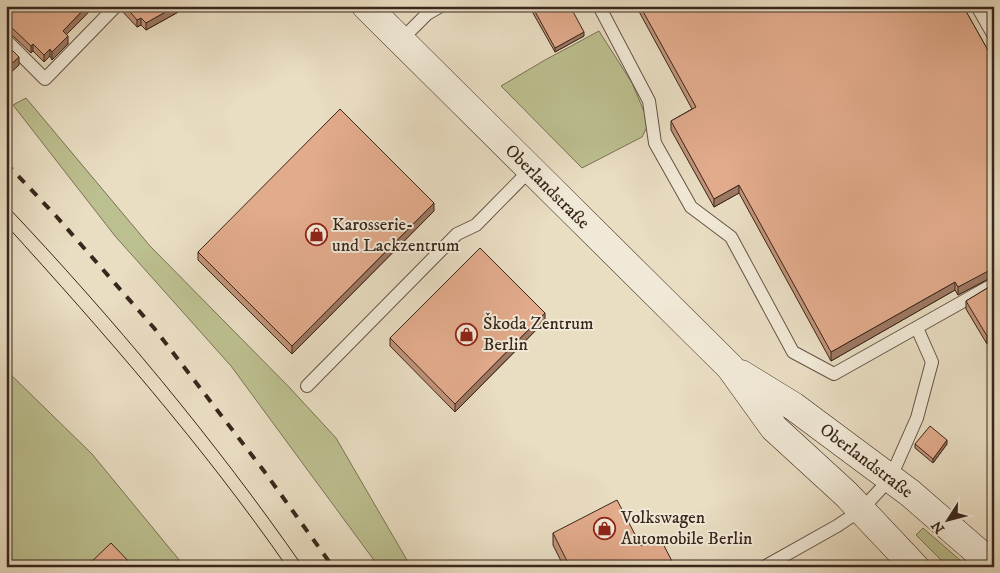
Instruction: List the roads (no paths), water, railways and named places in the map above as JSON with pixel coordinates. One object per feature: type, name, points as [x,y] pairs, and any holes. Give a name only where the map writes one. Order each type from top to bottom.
[{"type":"street","name":"Oberlandstraße","points":[[366,6],[730,367],[774,428],[846,494],[915,567]]},
{"type":"street","name":"Oberlandstraße","points":[[730,367],[793,406],[890,479],[938,516],[994,566]]},
{"type":"lane","points":[[6,40],[45,79],[116,6]]},
{"type":"lane","points":[[400,40],[427,14],[441,6]]},
{"type":"lane","points":[[599,6],[649,101],[655,143],[691,206],[731,237],[793,352],[834,374],[994,284]]},
{"type":"lane","points":[[977,6],[994,36]]},
{"type":"lane","points":[[307,386],[457,234],[476,225],[530,170]]},
{"type":"lane","points":[[764,567],[837,526],[861,510],[890,479],[917,418],[932,362],[916,328]]},
{"type":"tram line","points":[[6,205],[124,335],[161,380],[234,472],[303,567]]},
{"type":"tram line","points":[[6,225],[80,307],[187,434],[222,478],[287,567]]},
{"type":"railway","points":[[6,163],[56,216],[154,328],[264,471],[333,567]]},
{"type":"place","name":"Karosserie- und Lackzentrum","points":[[316,235]]},
{"type":"place","name":"Škoda Zentrum Berlin","points":[[467,334]]},
{"type":"place","name":"Volkswagen Automobile Berlin","points":[[605,528]]}]
